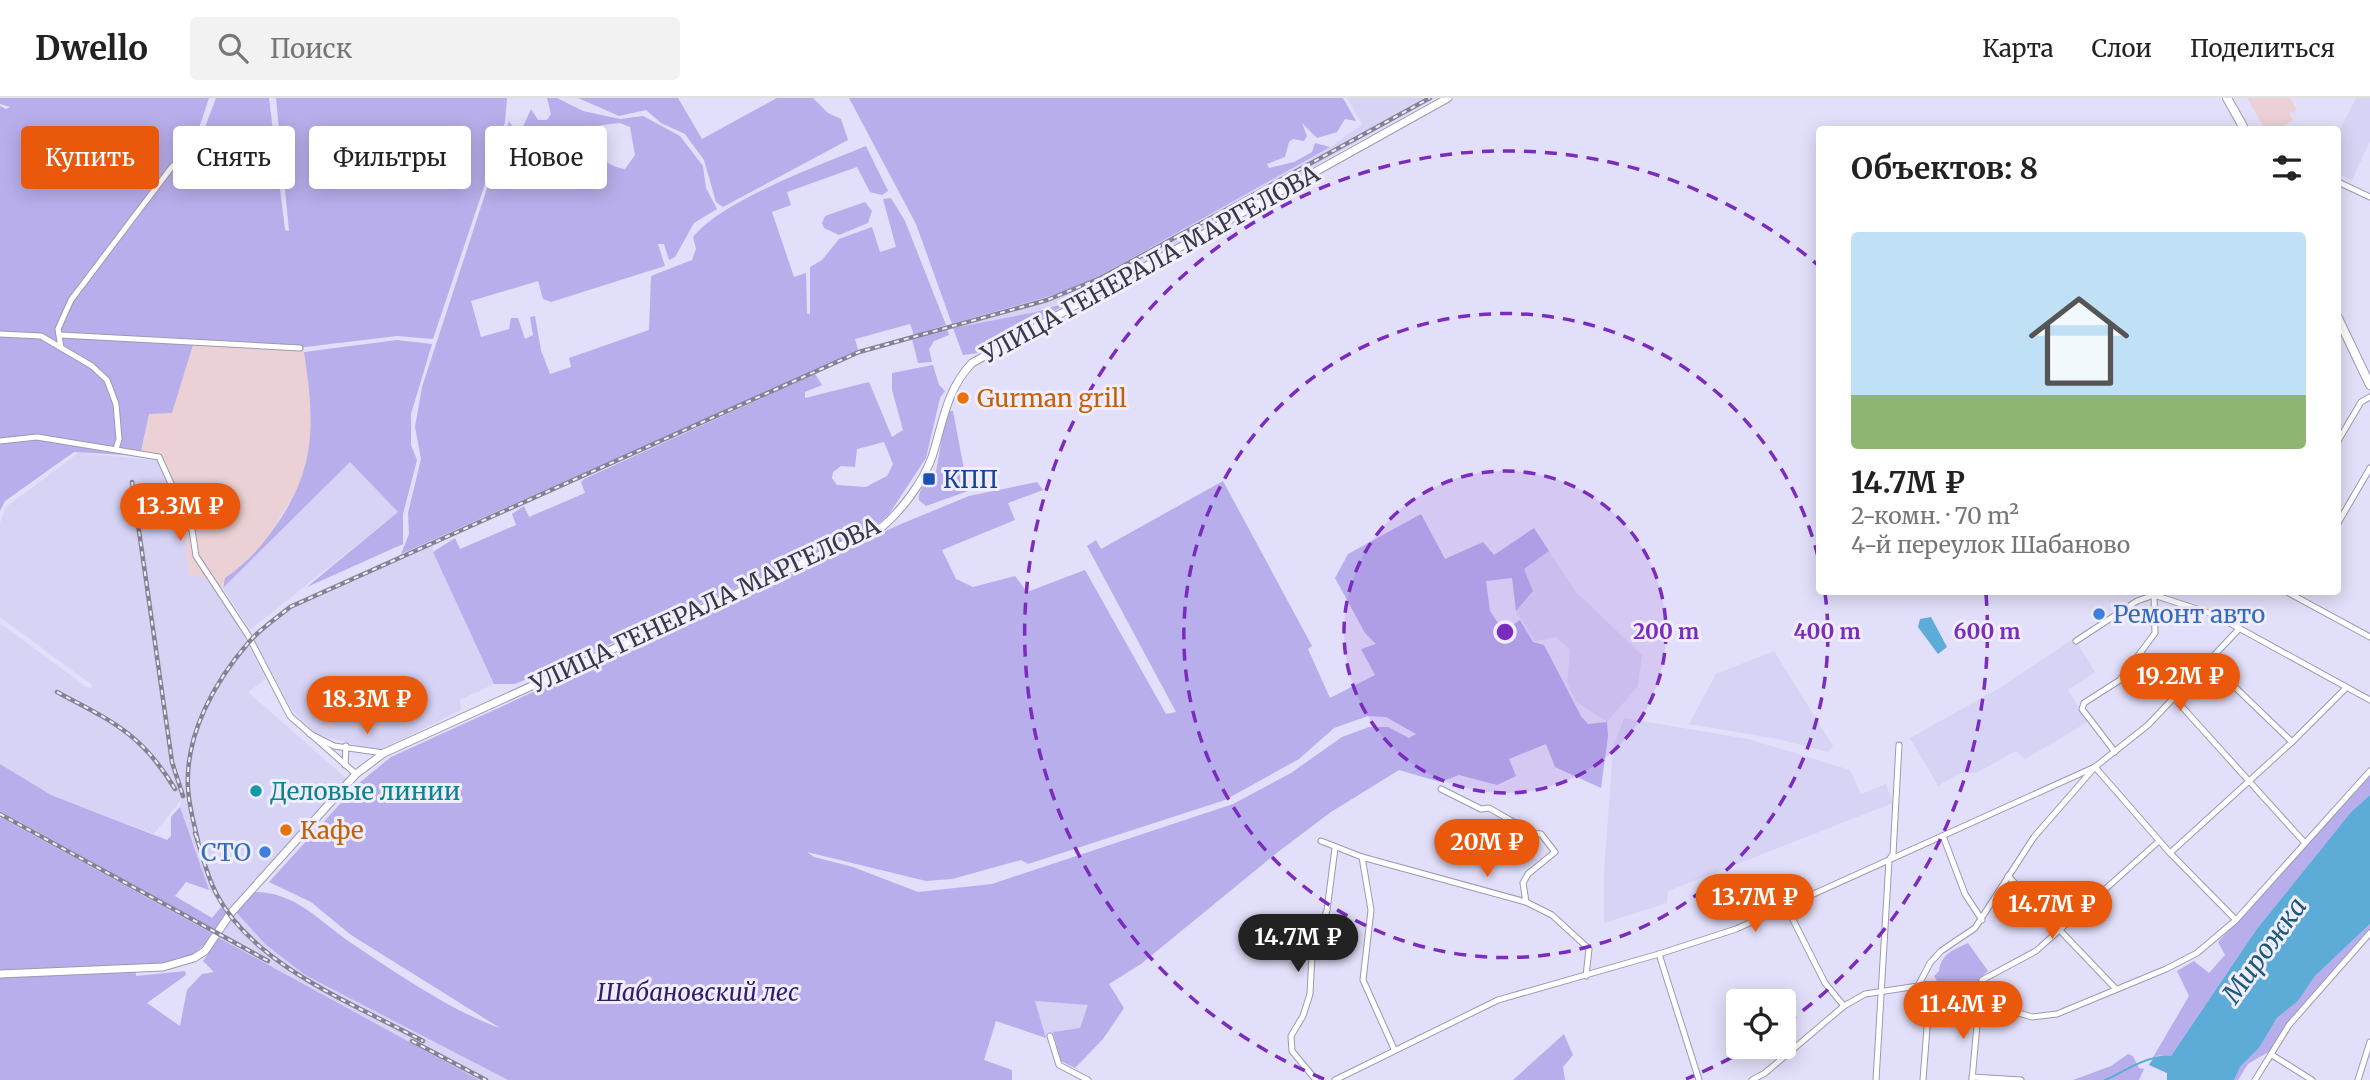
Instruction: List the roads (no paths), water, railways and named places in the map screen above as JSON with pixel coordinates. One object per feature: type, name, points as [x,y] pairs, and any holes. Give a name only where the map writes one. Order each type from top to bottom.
[{"type":"main road","name":"УЛИЦА ГЕНЕРАЛА МАРГЕЛОВА","points":[[0,974],[163,967],[194,958],[205,951],[230,914],[355,774],[384,753],[882,527],[901,509],[932,458],[953,387],[972,363],[1448,98]]},
{"type":"main road","points":[[2227,98],[2243,126]]},
{"type":"main road","points":[[2341,324],[2370,384]]},
{"type":"street","points":[[61,348],[58,329],[71,300],[173,168]]},
{"type":"street","points":[[2341,183],[2370,197]]},
{"type":"street","points":[[0,334],[41,336],[92,366],[107,380],[117,404],[119,439],[116,449]]},
{"type":"street","points":[[60,335],[159,338],[300,348]]},
{"type":"street","points":[[2341,436],[2361,402],[2370,397]]},
{"type":"street","points":[[0,441],[37,437],[159,457],[192,530],[196,556],[248,635],[289,716],[355,774]]},
{"type":"street","points":[[2341,518],[2370,468]]},
{"type":"street","points":[[2115,752],[2082,709],[2084,703],[2120,680],[2155,633],[2154,595]]},
{"type":"street","points":[[2076,641],[2137,601],[2154,595],[2215,615],[2345,689],[2370,700]]},
{"type":"street","points":[[2299,595],[2370,637]]},
{"type":"street","points":[[1918,986],[1930,963],[1941,951],[1967,935],[1982,920],[2034,836],[2095,767],[2175,699],[2238,630]]},
{"type":"street","points":[[2209,662],[2292,742]]},
{"type":"street","points":[[2170,853],[2292,742],[2345,689]]},
{"type":"street","points":[[2175,699],[2304,842]]},
{"type":"street","points":[[304,731],[334,746],[384,753]]},
{"type":"street","points":[[1876,1080],[1899,745]]},
{"type":"street","points":[[345,765],[346,747]]},
{"type":"street","points":[[1335,1080],[1498,1000],[1586,976],[1736,929],[2095,767]]},
{"type":"street","points":[[2095,767],[2170,853],[2236,920]]},
{"type":"street","points":[[1752,1080],[1765,1073],[1844,1006],[1882,990],[1918,986],[1974,1007],[2005,1009],[2032,1017],[2057,1014],[2197,953],[2236,920],[2370,771]]},
{"type":"street","points":[[1441,789],[1481,809],[1489,808],[1534,834],[1541,834],[1555,852],[1522,883],[1526,902]]},
{"type":"street","points":[[1943,836],[1965,894],[1982,920]]},
{"type":"street","points":[[1321,841],[1362,857],[1526,902],[1552,915],[1589,949],[1586,976]]},
{"type":"street","points":[[1974,1007],[1982,981],[2036,951],[2159,841]]},
{"type":"street","points":[[1316,1080],[1292,1051],[1291,1035],[1303,1016],[1310,994],[1312,954],[1327,910],[1335,848]]},
{"type":"street","points":[[1362,857],[1371,910],[1363,980],[1394,1049]]},
{"type":"street","points":[[2008,876],[2115,988]]},
{"type":"street","points":[[1786,906],[1825,983],[1844,1006]]},
{"type":"street","points":[[2255,1080],[2289,1025],[2370,933]]},
{"type":"street","points":[[1659,954],[1699,1080]]},
{"type":"street","points":[[1923,1080],[1930,989]]},
{"type":"street","points":[[1982,1009],[1977,1025],[1972,1078],[2021,1080]]},
{"type":"street","points":[[1050,1036],[1059,1065],[1088,1080]]},
{"type":"street","points":[[2358,1080],[2370,1042]]},
{"type":"street","points":[[2272,1055],[2311,1080]]},
{"type":"water","points":[[1931,617],[1947,647],[1938,654],[1918,627],[1920,619]]},
{"type":"water","name":"Мирожка","points":[[2370,795],[2370,924],[2315,976],[2298,1001],[2277,1018],[2259,1048],[2240,1067],[2234,1080],[2167,1080],[2167,1073],[2149,1065],[2153,1059],[2158,1056],[2171,1056],[2256,930],[2351,812]]},
{"type":"waterway","points":[[2105,1080],[2136,1064],[2155,1058]]},
{"type":"railway","points":[[198,841],[188,788],[188,768],[197,728],[214,691],[236,657],[258,633],[290,607],[859,352],[1047,300],[1101,278],[1430,98]]},
{"type":"railway","points":[[132,482],[172,762],[183,796]]},
{"type":"railway","points":[[57,692],[110,721],[138,742],[163,770],[175,789]]},
{"type":"railway","points":[[0,814],[268,961]]},
{"type":"railway","points":[[195,833],[216,893],[233,919],[254,942],[280,962],[337,997],[423,1041]]},
{"type":"railway","points":[[412,1041],[486,1080]]},
{"type":"place","name":"Gurman grill","points":[[963,398]]},
{"type":"place","name":"КПП","points":[[929,479]]},
{"type":"place","name":"Ремонт авто","points":[[2099,614]]},
{"type":"place","name":"Деловые линии","points":[[256,791]]},
{"type":"place","name":"Кафе","points":[[286,830]]},
{"type":"place","name":"СТО","points":[[265,852]]},
{"type":"park label","name":"Шабановский лес","points":[[698,992]]}]
